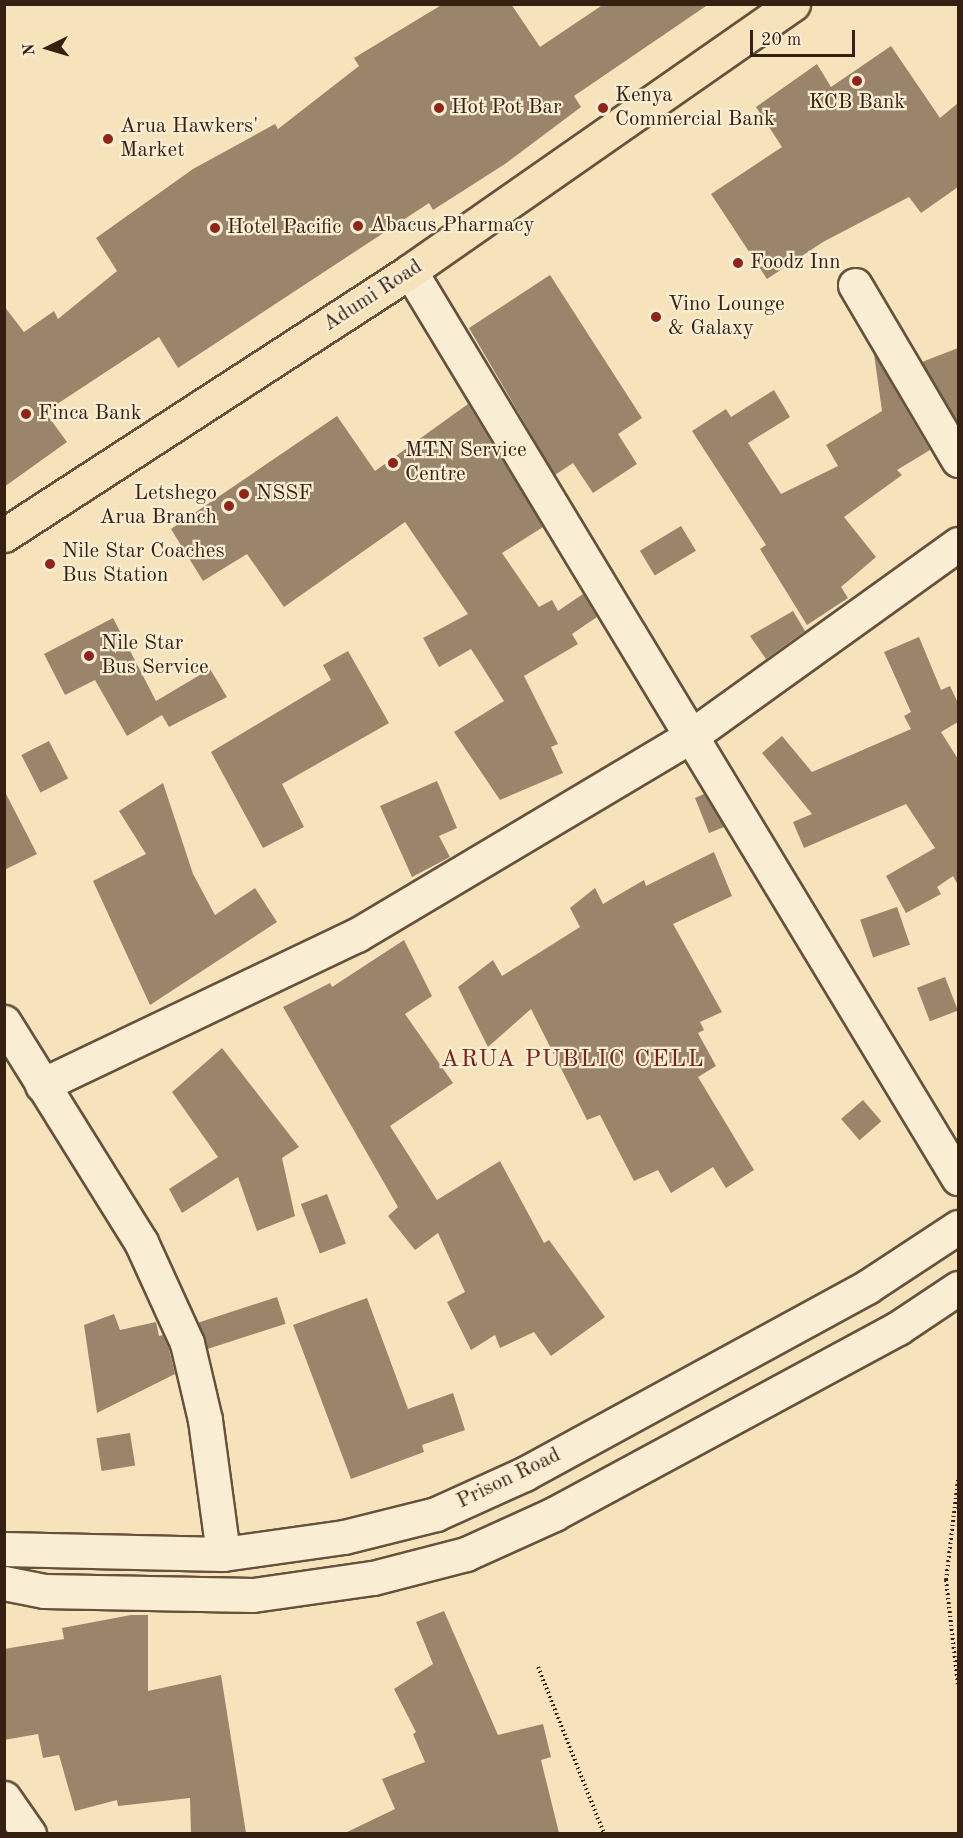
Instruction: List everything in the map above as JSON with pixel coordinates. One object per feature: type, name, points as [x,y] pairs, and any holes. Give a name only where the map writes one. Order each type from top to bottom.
[{"type":"main road","name":"Adumi Road","points":[[4,536],[410,271],[793,4]]},
{"type":"street","points":[[410,271],[958,1178]]},
{"type":"street","points":[[855,285],[958,460]]},
{"type":"street","points":[[42,1085],[357,934],[692,736],[958,544]]},
{"type":"street","points":[[4,1022],[141,1242],[187,1343],[205,1420],[223,1554]]},
{"type":"street","name":"Prison Road","points":[[4,1549],[223,1554],[344,1538],[436,1514],[524,1474],[846,1299],[958,1227]]},
{"type":"street","points":[[4,1583],[44,1591],[253,1594],[373,1578],[465,1554],[575,1503],[898,1328],[958,1288]]},
{"type":"street","points":[[4,1798],[29,1833]]},
{"type":"path","points":[[958,1480],[946,1580],[958,1686]]},
{"type":"path","points":[[538,1667],[604,1833]]},
{"type":"building","points":[[443,4],[511,4],[540,47],[604,4],[709,4],[574,96],[581,107],[505,164],[433,210],[429,203],[178,368],[159,337],[45,412],[67,442],[4,487],[4,306],[24,332],[54,311],[58,319],[117,271],[96,238],[193,169],[275,124],[278,129],[359,66],[354,58]]},
{"type":"building","points":[[891,46],[940,118],[958,103],[958,187],[921,213],[909,197],[823,242],[767,279],[711,194],[782,147],[756,107],[817,64],[831,87]]},
{"type":"building","points":[[550,275],[642,418],[618,434],[637,464],[593,493],[573,463],[555,475],[469,328]]},
{"type":"building","points":[[958,348],[958,424],[922,362]]},
{"type":"building","points":[[874,354],[930,450],[897,470],[902,475],[844,517],[876,557],[841,587],[848,598],[807,625],[760,549],[766,545],[692,431],[726,409],[731,417],[774,390],[790,417],[748,443],[781,494],[838,466],[826,445],[882,411]]},
{"type":"building","points":[[468,404],[543,527],[502,553],[539,607],[552,600],[558,611],[583,594],[597,617],[572,634],[578,644],[524,676],[558,744],[551,747],[563,773],[500,800],[454,732],[504,701],[471,649],[439,667],[423,638],[468,614],[405,522],[284,607],[247,554],[203,581],[171,529],[337,416],[375,471]]},
{"type":"building","points":[[681,526],[696,551],[655,576],[640,551]]},
{"type":"building","points":[[793,611],[805,631],[766,659],[750,636]]},
{"type":"building","points":[[113,618],[156,701],[210,669],[227,697],[169,727],[162,715],[127,736],[95,680],[65,695],[44,654]]},
{"type":"building","points":[[919,637],[941,690],[950,686],[958,703],[958,722],[941,732],[958,759],[958,885],[953,876],[937,887],[941,894],[906,913],[886,876],[935,848],[906,804],[804,848],[793,822],[812,814],[762,753],[782,736],[812,772],[911,729],[904,716],[911,712],[884,652]]},
{"type":"building","points":[[348,651],[389,723],[282,784],[304,827],[263,848],[211,752],[331,680],[323,665]]},
{"type":"building","points":[[49,741],[68,778],[40,792],[21,755]]},
{"type":"building","points":[[437,781],[457,828],[439,836],[450,857],[412,877],[380,806]]},
{"type":"building","points":[[163,783],[193,874],[215,915],[255,888],[277,922],[150,1005],[93,881],[146,854],[119,811]]},
{"type":"building","points":[[4,790],[37,854],[4,870]]},
{"type":"building","points":[[704,794],[724,827],[709,833],[695,798]]},
{"type":"building","points":[[714,852],[732,896],[673,924],[722,1012],[700,1022],[704,1030],[698,1033],[716,1066],[698,1077],[754,1170],[726,1188],[713,1167],[671,1193],[658,1170],[634,1181],[600,1115],[587,1120],[531,1009],[488,1047],[458,987],[493,960],[502,976],[580,927],[570,908],[595,888],[603,904],[644,880],[646,886]]},
{"type":"building","points":[[897,907],[910,945],[873,958],[860,920]]},
{"type":"building","points":[[404,940],[432,996],[405,1014],[453,1083],[390,1126],[437,1200],[500,1161],[544,1243],[549,1240],[605,1317],[551,1356],[534,1332],[500,1348],[495,1335],[471,1350],[447,1302],[465,1292],[438,1233],[415,1250],[388,1216],[398,1207],[283,1007],[330,983],[332,987]]},
{"type":"building","points":[[945,977],[958,1011],[930,1021],[917,988]]},
{"type":"building","points":[[222,1048],[299,1147],[282,1158],[295,1216],[257,1231],[238,1177],[182,1213],[169,1189],[218,1157],[172,1092]]},
{"type":"building","points":[[863,1100],[881,1121],[859,1140],[841,1119]]},
{"type":"building","points":[[327,1194],[346,1243],[320,1254],[301,1204]]},
{"type":"building","points":[[277,1297],[286,1324],[207,1349],[198,1323]]},
{"type":"building","points":[[367,1298],[408,1409],[453,1393],[465,1430],[422,1445],[424,1452],[351,1479],[293,1325]]},
{"type":"building","points":[[114,1314],[120,1330],[156,1322],[159,1336],[163,1335],[169,1349],[175,1374],[97,1413],[84,1325]]},
{"type":"building","points":[[130,1433],[135,1466],[102,1471],[96,1438]]},
{"type":"building","points":[[444,1611],[498,1735],[543,1724],[551,1757],[541,1760],[559,1833],[345,1833],[395,1809],[382,1779],[425,1762],[413,1734],[416,1732],[394,1689],[433,1664],[416,1622]]},
{"type":"building","points":[[131,1615],[148,1615],[148,1691],[221,1675],[246,1833],[191,1833],[190,1798],[118,1806],[117,1800],[75,1811],[59,1755],[43,1758],[38,1734],[4,1740],[4,1649],[64,1639],[62,1628]]},
{"type":"place","name":"KCB Bank","points":[[857,81]]},
{"type":"place","name":"Hot Pot Bar","points":[[439,108]]},
{"type":"place","name":"Kenya Commercial Bank","points":[[603,108]]},
{"type":"place","name":"Arua Hawkers' Market","points":[[108,139]]},
{"type":"place","name":"Abacus Pharmacy","points":[[358,226]]},
{"type":"place","name":"Hotel Pacific","points":[[215,228]]},
{"type":"place","name":"Foodz Inn","points":[[738,263]]},
{"type":"place","name":"Vino Lounge & Galaxy","points":[[656,317]]},
{"type":"place","name":"Finca Bank","points":[[26,414]]},
{"type":"place","name":"MTN Service Centre","points":[[393,463]]},
{"type":"place","name":"NSSF","points":[[244,494]]},
{"type":"place","name":"Letshego Arua Branch","points":[[229,506]]},
{"type":"place","name":"Nile Star Coaches Bus Station","points":[[50,564]]},
{"type":"place","name":"Nile Star Bus Service","points":[[89,656]]},
{"type":"district","name":"ARUA PUBLIC CELL","points":[[573,1061]]}]
